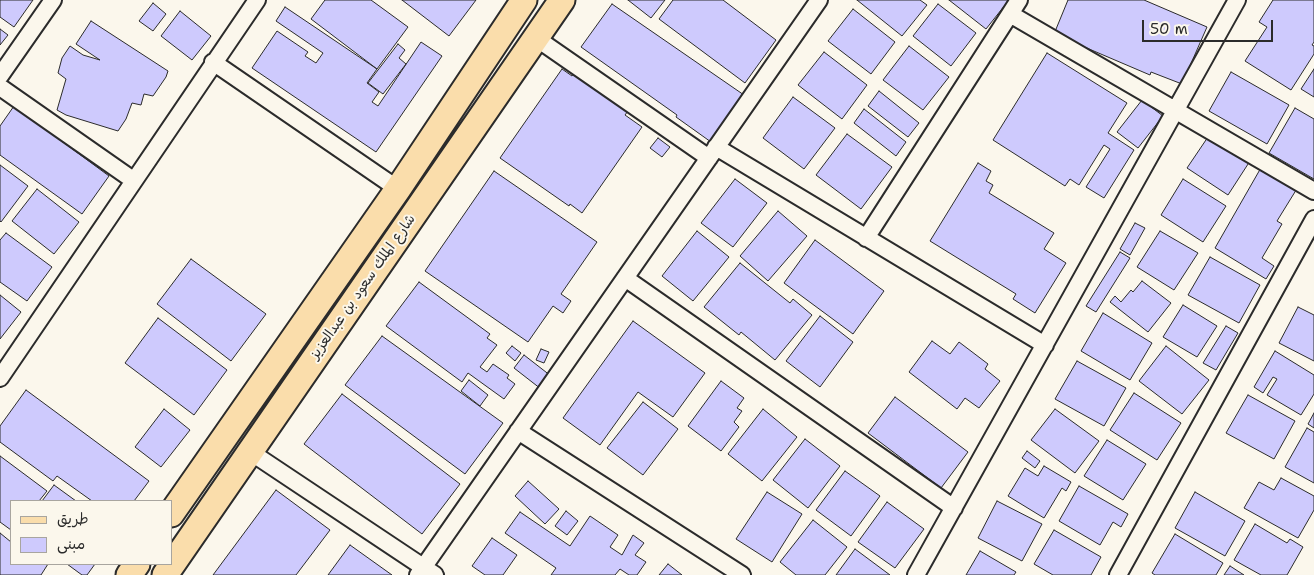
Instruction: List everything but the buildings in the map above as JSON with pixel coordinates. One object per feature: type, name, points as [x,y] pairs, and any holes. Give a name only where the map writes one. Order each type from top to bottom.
[{"type":"main road","name":"شارع الملك سعود بن عبدالعزيز","points":[[172,513],[398,189],[524,0]]},
{"type":"main road","name":"شارع الملك سعود بن عبدالعزيز","points":[[172,565],[249,450],[562,0]]},
{"type":"street","points":[[0,76],[53,0]]},
{"type":"street","points":[[0,378],[213,62],[257,0]]},
{"type":"street","points":[[249,450],[425,572],[518,431],[819,0]]},
{"type":"street","points":[[916,575],[1237,0]]},
{"type":"street","points":[[866,238],[1014,7],[1176,110],[1314,191]]},
{"type":"street","points":[[536,38],[712,152],[866,238],[1044,346]]},
{"type":"street","points":[[213,62],[398,189]]},
{"type":"street","points":[[0,87],[133,180]]},
{"type":"street","points":[[1118,575],[1314,219]]},
{"type":"street","points":[[625,278],[954,508]]},
{"type":"street","points":[[518,431],[742,575]]}]
